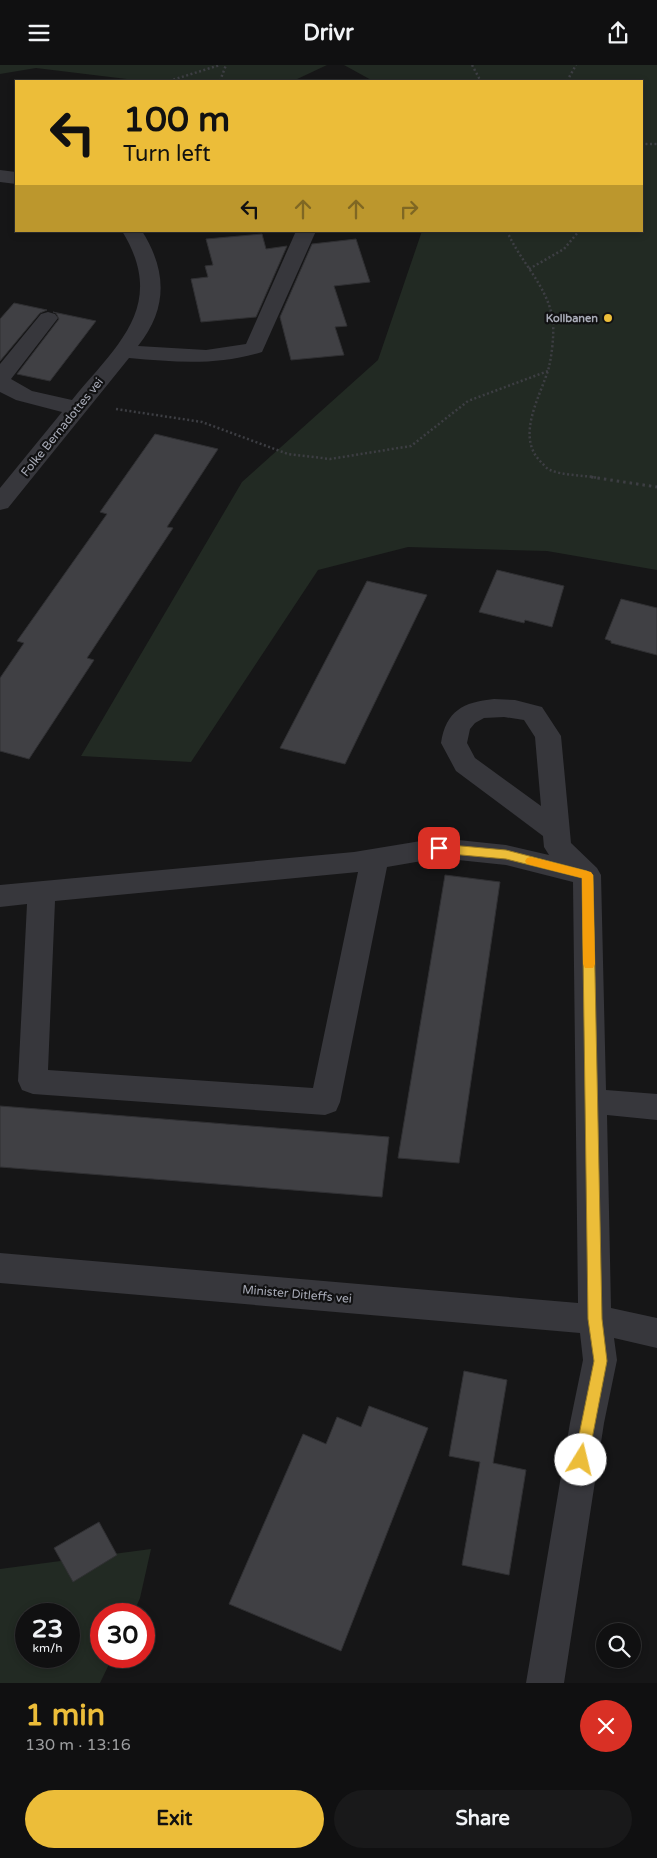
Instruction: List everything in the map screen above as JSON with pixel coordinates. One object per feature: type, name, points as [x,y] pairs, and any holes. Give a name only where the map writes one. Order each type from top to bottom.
[{"type":"street","points":[[0,176],[15,178]]},
{"type":"street","name":"Folke Bernadottes vei","points":[[0,503],[139,331],[150,301],[150,270],[142,247],[133,232]]},
{"type":"street","points":[[123,351],[209,357],[238,354],[254,347],[306,232]]},
{"type":"street","points":[[48,318],[0,379],[4,385],[14,392],[79,406]]},
{"type":"street","points":[[545,1683],[587,1423],[600,1361],[595,1319],[587,875],[558,847],[548,736],[533,713],[505,707],[474,711],[459,723],[454,743],[465,764],[556,831]]},
{"type":"street","points":[[0,896],[354,862],[439,848],[506,855],[587,875]]},
{"type":"street","points":[[41,893],[33,1081],[326,1102],[375,858]]},
{"type":"street","points":[[591,1101],[657,1107]]},
{"type":"street","name":"Minister Ditleffs vei","points":[[0,1268],[595,1319],[657,1333]]},
{"type":"path","points":[[172,80],[220,65]]},
{"type":"path","points":[[220,80],[226,65]]},
{"type":"path","points":[[568,80],[576,65]]},
{"type":"path","points":[[471,66],[482,80]]},
{"type":"path","points":[[643,144],[657,144]]},
{"type":"path","points":[[508,232],[546,298],[553,322],[548,371],[529,430],[531,449],[539,462],[549,469],[657,487]]},
{"type":"path","points":[[529,269],[549,259],[579,232]]},
{"type":"path","points":[[79,406],[202,422],[288,454],[330,459],[411,446],[468,401],[548,371]]},
{"type":"shaded area","points":[[0,65],[327,65],[295,80],[135,80],[36,68],[0,74]]},
{"type":"shaded area","points":[[344,65],[657,65],[657,570],[547,551],[408,547],[318,570],[191,762],[81,756],[242,482],[378,360],[422,232],[643,232],[643,80],[371,80]]},
{"type":"shaded area","points":[[151,1549],[138,1603],[90,1603],[90,1668],[107,1668],[100,1683],[0,1683],[0,1569]]},
{"type":"building","points":[[262,234],[266,249],[287,246],[256,317],[201,322],[191,279],[208,277],[205,266],[213,265],[206,239]]},
{"type":"building","points":[[356,239],[370,282],[334,286],[347,326],[335,327],[344,355],[291,360],[280,317],[312,244]]},
{"type":"building","points":[[14,303],[47,310],[40,313],[0,361],[0,319]]},
{"type":"building","points":[[53,312],[96,321],[50,381],[17,374],[59,319],[56,313]]},
{"type":"building","points":[[155,434],[218,449],[167,527],[173,528],[87,658],[94,660],[29,759],[0,751],[0,678],[24,643],[17,641],[107,514],[100,512]]},
{"type":"building","points":[[497,570],[564,586],[552,627],[525,620],[524,623],[479,612]]},
{"type":"building","points":[[367,581],[427,595],[345,764],[280,748]]},
{"type":"building","points":[[621,599],[657,608],[657,655],[611,643],[611,641],[605,639]]},
{"type":"building","points":[[445,875],[500,882],[459,1163],[398,1158]]},
{"type":"building","points":[[0,1106],[389,1137],[382,1197],[0,1167]]},
{"type":"building","points":[[464,1371],[507,1380],[493,1463],[526,1470],[509,1575],[462,1565],[480,1462],[449,1456]]},
{"type":"building","points":[[369,1406],[428,1428],[341,1651],[229,1604],[303,1434],[326,1444],[337,1417],[361,1427]]},
{"type":"building","points":[[99,1522],[117,1555],[73,1582],[54,1548]]},
{"type":"slow traffic","points":[[531,861],[587,875],[589,964]]},
{"type":"place","name":"Kollbanen","points":[[608,318]]},
{"type":"route","points":[[439,848],[506,855],[587,875],[595,1319],[600,1361],[581,1460]]}]
